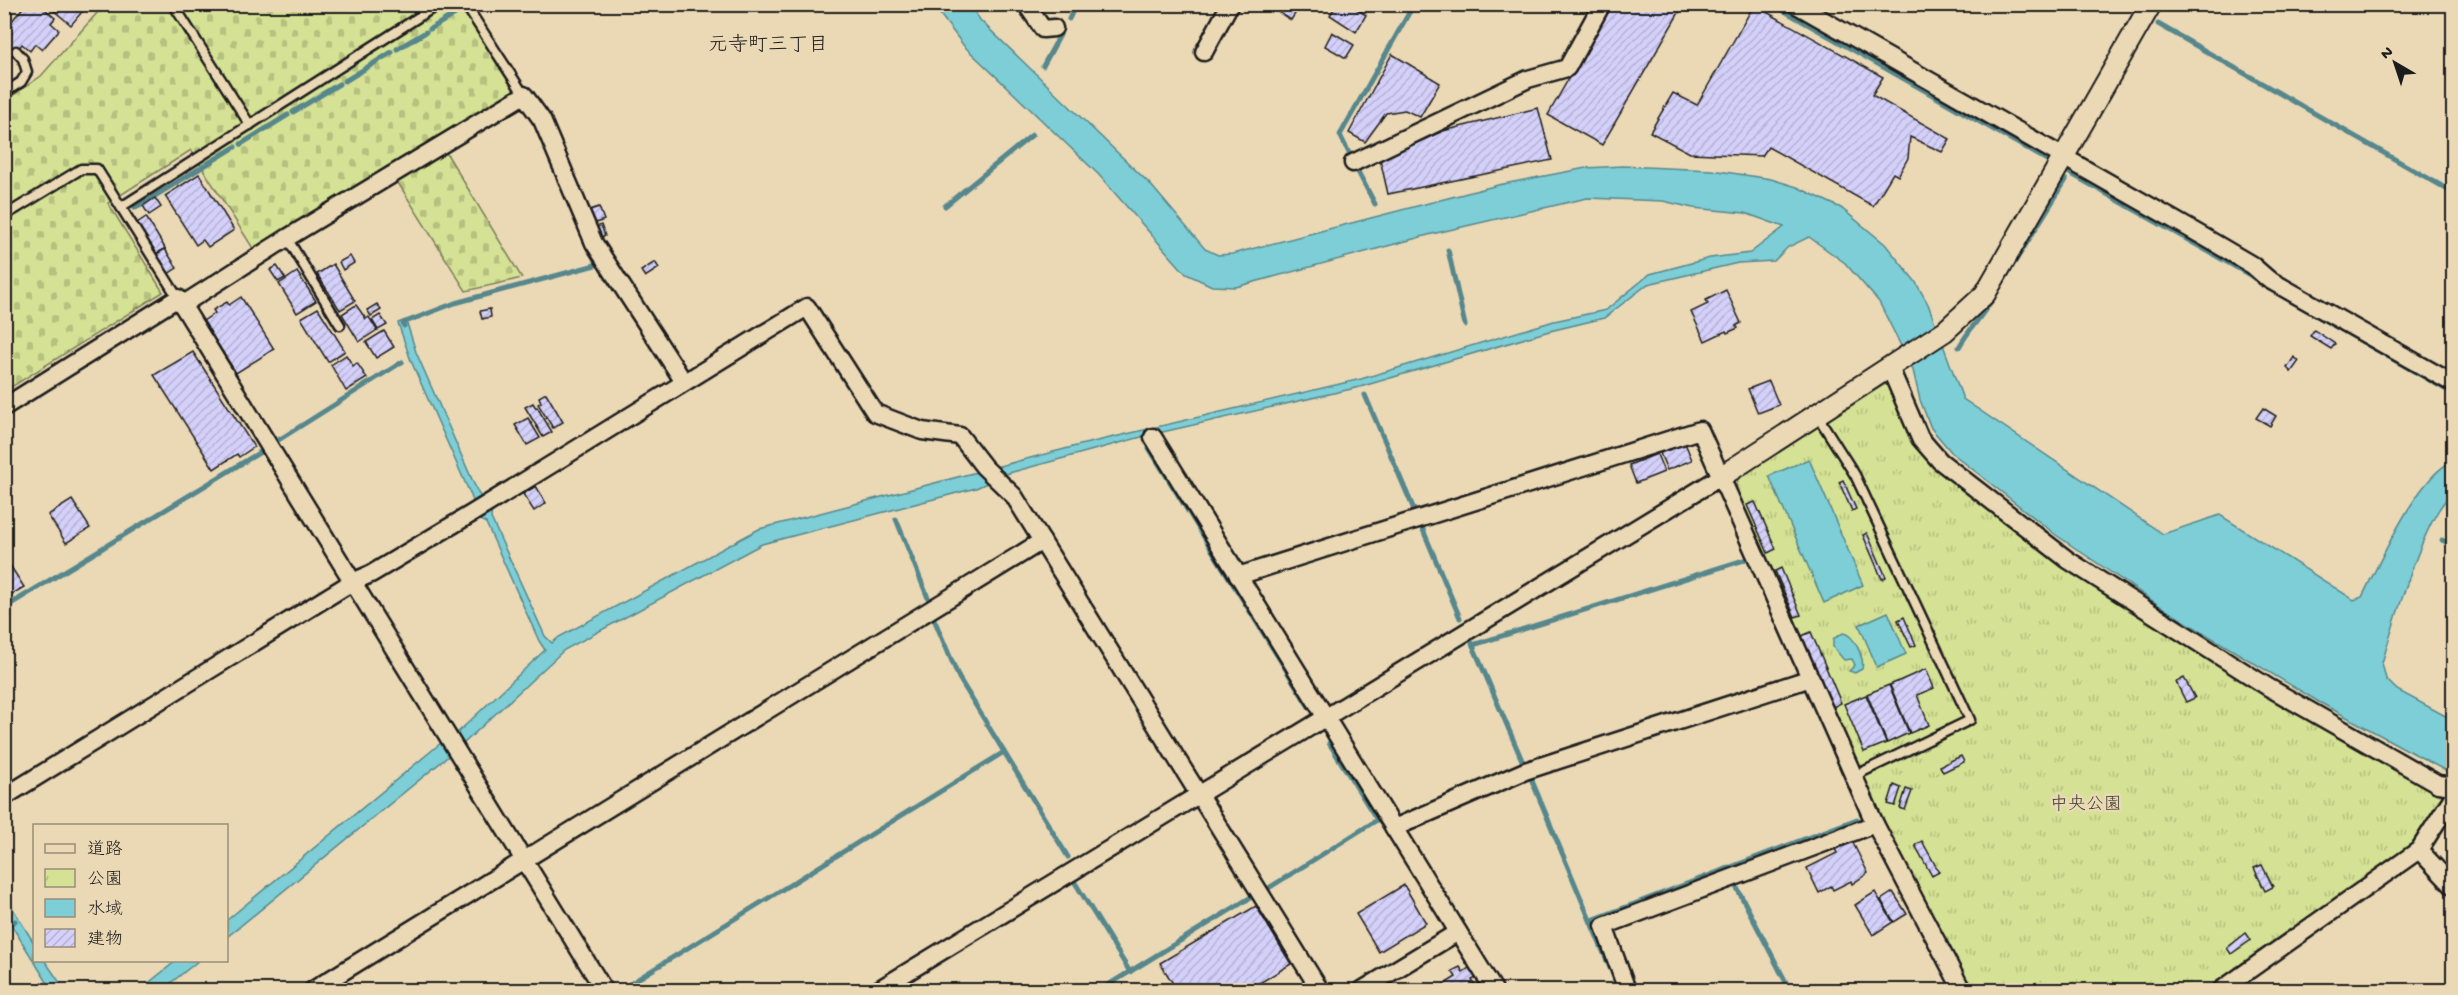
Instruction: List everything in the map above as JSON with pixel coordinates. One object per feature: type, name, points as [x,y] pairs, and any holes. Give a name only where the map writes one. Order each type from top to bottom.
[{"type":"street","points":[[1026,4],[1043,29],[1054,27]]},
{"type":"street","points":[[1204,52],[1230,4]]},
{"type":"street","points":[[1353,163],[1528,80],[1567,68],[1602,4]]},
{"type":"street","points":[[1795,4],[2059,164],[2225,249],[2252,265],[2268,279],[2454,384]]},
{"type":"street","points":[[878,990],[1722,476],[1945,331],[1985,294],[2151,4]]},
{"type":"street","points":[[4,407],[524,95],[542,120],[594,243],[684,382]]},
{"type":"street","points":[[180,302],[604,990]]},
{"type":"street","points":[[4,797],[352,582],[371,574],[471,514],[807,307],[875,413],[922,431],[960,436],[999,484],[1014,496],[1320,990]]},
{"type":"street","points":[[1897,364],[1920,438],[1940,461],[2068,560],[2268,687],[2438,784],[2454,786]]},
{"type":"street","points":[[1238,576],[1700,430],[1875,824],[1962,990]]},
{"type":"street","points":[[1153,437],[1324,718],[1494,990]]},
{"type":"street","points":[[313,990],[1042,541]]},
{"type":"street","points":[[1394,828],[1525,771],[1811,678]]},
{"type":"street","points":[[2221,990],[2419,850],[2454,795]]},
{"type":"street","points":[[1627,990],[1604,926],[1875,824]]},
{"type":"street","points":[[2419,850],[2454,887]]},
{"type":"street","points":[[1362,990],[1458,932]]},
{"type":"lane","points":[[174,4],[250,125]]},
{"type":"lane","points":[[121,207],[439,4]]},
{"type":"lane","points":[[462,4],[524,95]]},
{"type":"lane","points":[[4,93],[21,82],[27,72],[23,59],[16,51]]},
{"type":"lane","points":[[4,216],[81,169],[97,169],[180,302]]},
{"type":"lane","points":[[287,238],[340,325]]},
{"type":"lane","points":[[1817,414],[1856,476],[1970,720],[1854,776]]},
{"type":"green space","points":[[151,4],[460,5],[514,89],[514,94],[254,250],[191,150],[108,203],[163,292],[5,391],[5,101],[41,76],[98,12]]},
{"type":"green space","points":[[444,149],[522,278],[466,291],[395,178]]},
{"type":"green space","name":"中央公園","points":[[1885,384],[1891,388],[1936,466],[2440,791],[2443,798],[2414,844],[2210,990],[1970,990],[1868,790],[1736,492],[1738,478]]},
{"type":"water","points":[[933,5],[970,5],[980,20],[1150,184],[1205,249],[1218,255],[1232,254],[1498,185],[1586,168],[1622,166],[1712,170],[1771,179],[1797,187],[1841,208],[1885,244],[1915,281],[1928,304],[1963,399],[2163,534],[2220,515],[2354,600],[2362,597],[2389,542],[2414,501],[2440,469],[2453,461],[2453,494],[2443,504],[2421,545],[2382,663],[2386,679],[2397,690],[2453,720],[2453,771],[2446,771],[2319,702],[2169,612],[2056,535],[1952,453],[1931,428],[1920,400],[1913,370],[1879,302],[1845,263],[1809,237],[1788,247],[1774,261],[1738,263],[1648,284],[1604,318],[1546,332],[1360,387],[1145,436],[1009,473],[976,488],[762,544],[564,650],[462,745],[228,936],[228,919],[442,742],[456,734],[545,650],[486,523],[478,519],[472,498],[411,361],[398,323],[406,320],[416,352],[478,493],[492,509],[491,518],[545,636],[552,643],[559,637],[759,529],[1080,445],[1361,379],[1554,321],[1606,310],[1650,274],[1710,258],[1750,253],[1784,227],[1745,213],[1693,208],[1663,201],[1587,198],[1432,234],[1236,287],[1212,286],[1186,274],[1098,174],[964,46]]},
{"type":"water","points":[[1809,459],[1863,585],[1824,603],[1769,476]]},
{"type":"water","points":[[1888,612],[1906,654],[1877,667],[1859,625]]},
{"type":"water","points":[[1843,633],[1855,642],[1860,653],[1862,669],[1855,673],[1849,671],[1855,665],[1852,659],[1844,660],[1833,647],[1833,639]]},
{"type":"water","points":[[5,896],[33,941],[33,960],[5,915]]},
{"type":"water","points":[[34,962],[46,962],[65,990],[52,990]]},
{"type":"water","points":[[175,962],[197,962],[162,990],[140,990]]},
{"type":"building","points":[[26,4],[39,4],[55,18],[51,23],[59,30],[42,50],[35,44],[30,51],[22,44],[11,58],[4,53],[4,42],[12,33],[6,28]]},
{"type":"building","points":[[46,4],[82,4],[86,7],[71,25]]},
{"type":"building","points":[[1265,4],[1289,4],[1298,9],[1291,20]]},
{"type":"building","points":[[1337,4],[1349,4],[1366,15],[1356,32],[1330,15]]},
{"type":"building","points":[[1611,4],[1684,4],[1602,145],[1548,115]]},
{"type":"building","points":[[1754,5],[1883,77],[1872,95],[1950,139],[1942,152],[1910,137],[1908,158],[1898,176],[1893,173],[1873,206],[1768,147],[1762,156],[1690,153],[1650,132],[1673,93],[1697,105]]},
{"type":"building","points":[[1332,32],[1354,45],[1346,58],[1325,46]]},
{"type":"building","points":[[1392,54],[1440,83],[1420,117],[1405,110],[1386,113],[1365,142],[1349,133]]},
{"type":"building","points":[[1538,108],[1552,160],[1388,194],[1380,159],[1443,131]]},
{"type":"building","points":[[199,174],[234,230],[208,247],[203,240],[196,245],[165,196]]},
{"type":"building","points":[[155,198],[161,207],[149,215],[143,206]]},
{"type":"building","points":[[599,207],[604,220],[593,224],[587,211]]},
{"type":"building","points":[[146,217],[165,248],[156,254],[137,223]]},
{"type":"building","points":[[601,225],[605,236],[599,238],[595,228]]},
{"type":"building","points":[[165,249],[177,268],[168,274],[155,255]]},
{"type":"building","points":[[350,256],[354,263],[343,270],[339,262]]},
{"type":"building","points":[[655,262],[659,268],[645,277],[641,271]]},
{"type":"building","points":[[333,264],[355,301],[340,310],[317,274]]},
{"type":"building","points":[[277,266],[285,278],[278,282],[270,270]]},
{"type":"building","points":[[297,272],[316,301],[297,313],[279,284]]},
{"type":"building","points":[[1726,290],[1741,323],[1736,326],[1738,328],[1705,341],[1691,312],[1708,304],[1706,300]]},
{"type":"building","points":[[241,297],[274,349],[236,373],[203,321],[215,313],[213,310],[227,302],[229,305]]},
{"type":"building","points":[[377,304],[381,310],[371,316],[367,310]]},
{"type":"building","points":[[356,305],[366,319],[369,317],[377,330],[359,342],[342,314]]},
{"type":"building","points":[[318,308],[345,351],[328,362],[301,318]]},
{"type":"building","points":[[490,309],[491,317],[482,319],[480,311]]},
{"type":"building","points":[[380,315],[387,325],[378,330],[372,320]]},
{"type":"building","points":[[2314,330],[2335,344],[2331,349],[2310,336]]},
{"type":"building","points":[[384,331],[394,347],[376,358],[366,342]]},
{"type":"building","points":[[193,352],[254,447],[239,457],[237,454],[214,469],[154,375]]},
{"type":"building","points":[[346,355],[353,366],[357,363],[367,378],[346,391],[331,365]]},
{"type":"building","points":[[2294,357],[2299,361],[2291,372],[2287,368]]},
{"type":"building","points":[[1769,381],[1779,405],[1758,413],[1748,389]]},
{"type":"building","points":[[546,393],[563,422],[553,428],[538,404],[541,402],[539,397]]},
{"type":"building","points":[[533,403],[552,432],[543,437],[525,407]]},
{"type":"building","points":[[2263,408],[2276,416],[2270,426],[2256,418]]},
{"type":"building","points":[[528,418],[540,438],[527,445],[515,425]]},
{"type":"building","points":[[1685,443],[1692,460],[1667,470],[1660,453]]},
{"type":"building","points":[[1657,454],[1664,472],[1636,483],[1629,465]]},
{"type":"building","points":[[1843,480],[1856,509],[1852,511],[1839,482]]},
{"type":"building","points":[[536,486],[546,503],[534,511],[523,494]]},
{"type":"building","points":[[72,500],[90,528],[66,543],[48,515]]},
{"type":"building","points":[[1755,502],[1776,549],[1768,553],[1747,505]]},
{"type":"building","points":[[1867,533],[1886,577],[1882,579],[1863,535]]},
{"type":"building","points":[[4,556],[24,587],[4,599]]},
{"type":"building","points":[[1781,568],[1801,615],[1795,617],[1775,571]]},
{"type":"building","points":[[1904,617],[1916,645],[1911,647],[1898,620]]},
{"type":"building","points":[[1811,632],[1841,703],[1833,707],[1802,636]]},
{"type":"building","points":[[1926,669],[1934,688],[1917,695],[1929,725],[1910,733],[1890,685]]},
{"type":"building","points":[[2184,678],[2195,698],[2186,702],[2176,682]]},
{"type":"building","points":[[1889,685],[1909,733],[1887,743],[1867,694]]},
{"type":"building","points":[[1866,695],[1886,743],[1864,752],[1844,704]]},
{"type":"building","points":[[1961,756],[1964,762],[1943,772],[1940,766]]},
{"type":"building","points":[[1894,785],[1901,788],[1895,806],[1888,804]]},
{"type":"building","points":[[1906,789],[1912,791],[1905,810],[1900,808]]},
{"type":"building","points":[[1852,841],[1868,873],[1852,884],[1851,881],[1833,890],[1831,886],[1819,893],[1807,868],[1837,853],[1835,849]]},
{"type":"building","points":[[1922,841],[1939,872],[1932,876],[1915,845]]},
{"type":"building","points":[[2262,865],[2273,887],[2265,891],[2254,868]]},
{"type":"building","points":[[1404,885],[1426,923],[1379,952],[1356,914]]},
{"type":"building","points":[[1875,892],[1893,922],[1873,935],[1855,905]]},
{"type":"building","points":[[1893,892],[1907,914],[1894,922],[1881,900]]},
{"type":"building","points":[[1256,906],[1291,964],[1248,990],[1177,990],[1160,963]]},
{"type":"building","points":[[2246,933],[2251,940],[2231,954],[2227,948]]},
{"type":"building","points":[[1460,967],[1463,972],[1469,968],[1476,978],[1472,980],[1478,990],[1447,990],[1443,985],[1456,977],[1452,971]]},
{"type":"waterway","points":[[100,4],[100,10],[138,4]]},
{"type":"waterway","points":[[1069,19],[1076,4]]},
{"type":"waterway","points":[[1351,157],[1340,135],[1414,4]]},
{"type":"waterway","points":[[1772,4],[2248,274],[2268,288]]},
{"type":"waterway","points":[[2125,4],[2129,7]]},
{"type":"waterway","points":[[430,29],[455,14]]},
{"type":"waterway","points":[[2158,24],[2454,193]]},
{"type":"waterway","points":[[397,49],[426,32]]},
{"type":"waterway","points":[[1043,66],[1060,35]]},
{"type":"waterway","points":[[345,81],[392,52]]},
{"type":"waterway","points":[[293,112],[339,84]]},
{"type":"waterway","points":[[241,144],[288,115]]},
{"type":"waterway","points":[[945,206],[1032,135]]},
{"type":"waterway","points":[[135,208],[235,147]]},
{"type":"waterway","points":[[1356,168],[1375,204]]},
{"type":"waterway","points":[[2003,281],[2066,180]]},
{"type":"waterway","points":[[1448,250],[1465,325]]},
{"type":"waterway","points":[[404,326],[403,323],[455,303],[599,264]]},
{"type":"waterway","points":[[1959,347],[1994,297]]},
{"type":"waterway","points":[[2284,297],[2454,394]]},
{"type":"waterway","points":[[277,441],[402,362]]},
{"type":"waterway","points":[[1365,395],[1415,512]]},
{"type":"waterway","points":[[1149,448],[1309,707]]},
{"type":"waterway","points":[[4,608],[262,451]]},
{"type":"waterway","points":[[896,519],[928,598]]},
{"type":"waterway","points":[[1421,525],[1460,618]]},
{"type":"waterway","points":[[2442,540],[2454,546]]},
{"type":"waterway","points":[[1473,645],[1744,560]]},
{"type":"waterway","points":[[934,619],[959,678],[1068,857]]},
{"type":"waterway","points":[[1471,641],[1524,765]]},
{"type":"waterway","points":[[1264,891],[1377,820],[1329,743]]},
{"type":"waterway","points":[[620,990],[1004,752]]},
{"type":"waterway","points":[[1530,776],[1610,968]]},
{"type":"waterway","points":[[1592,920],[1857,819]]},
{"type":"waterway","points":[[1074,881],[1130,972]]},
{"type":"waterway","points":[[1735,884],[1790,990]]},
{"type":"waterway","points":[[1100,990],[1253,896]]},
{"type":"waterway","points":[[4,927],[15,921]]},
{"type":"district","name":"元寺町三丁目","points":[[768,43]]}]
